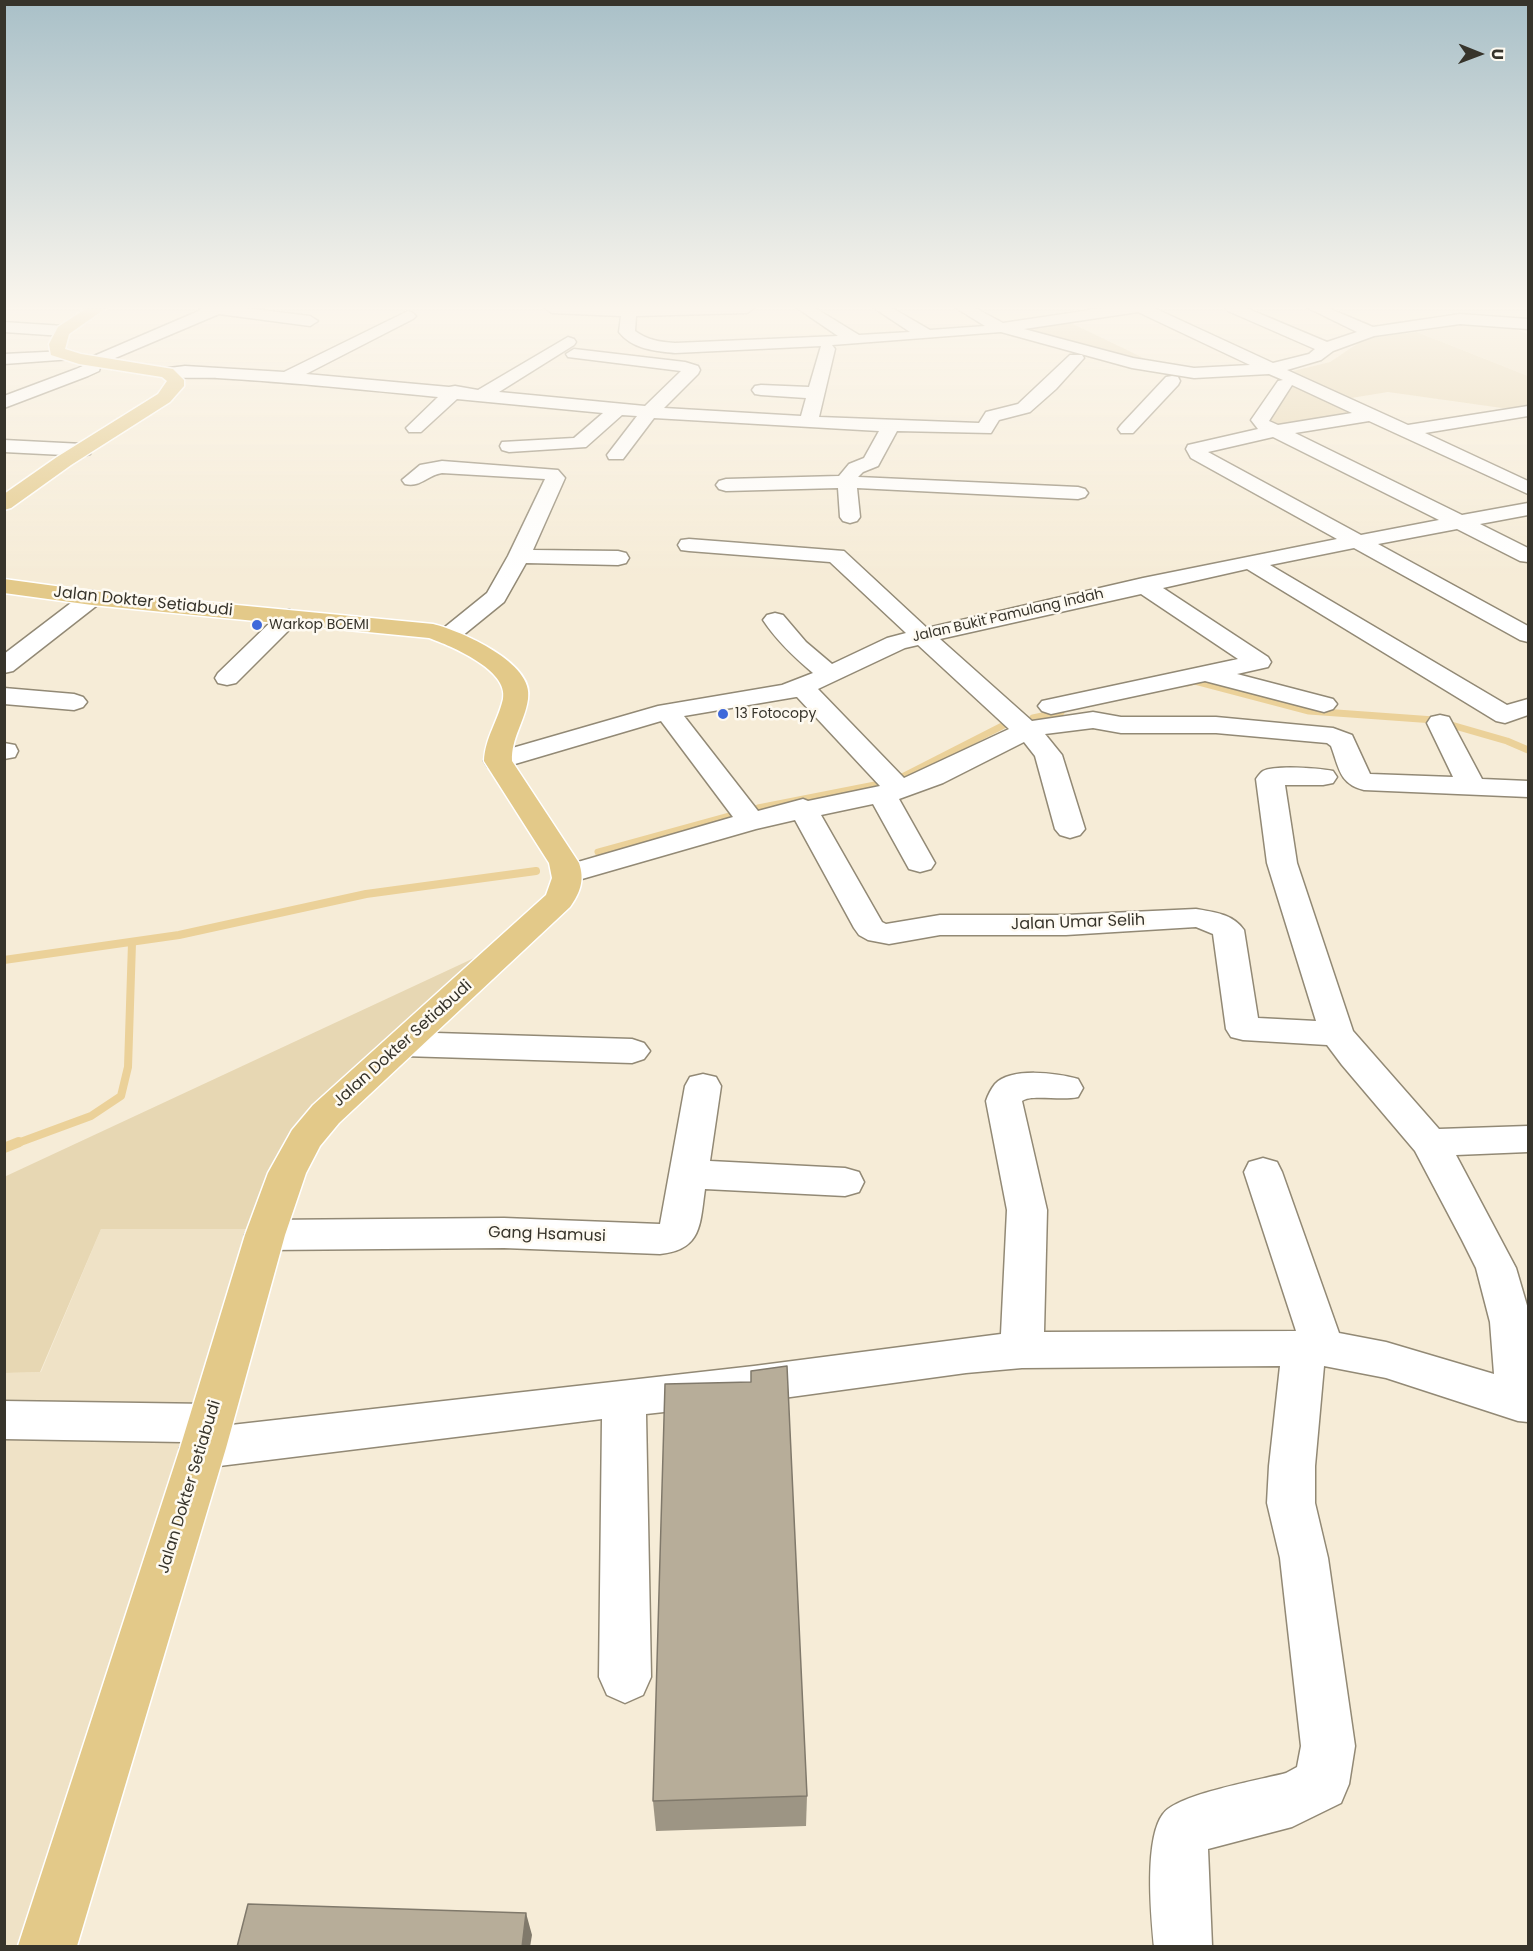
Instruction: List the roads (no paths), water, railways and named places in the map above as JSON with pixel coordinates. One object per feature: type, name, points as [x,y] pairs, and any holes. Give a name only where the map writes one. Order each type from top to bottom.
[{"type":"main road","points":[[4,504],[162,399]]},
{"type":"main road","name":"Jalan Dokter Setiabudi","points":[[4,586],[92,598],[434,631],[448,636],[499,666],[514,682],[517,696],[497,748],[498,761]]},
{"type":"main road","points":[[498,761],[564,863],[568,874]]},
{"type":"main road","name":"Jalan Dokter Setiabudi","points":[[48,1947],[206,1436],[265,1235],[287,1173],[305,1138],[326,1114],[559,900],[566,887],[568,874]]},
{"type":"street","points":[[415,428],[447,399]]},
{"type":"street","points":[[534,399],[649,412],[728,412],[891,426],[985,429],[992,416],[1024,408],[1034,399]]},
{"type":"street","points":[[616,455],[649,412],[662,399]]},
{"type":"street","points":[[728,412],[717,430],[723,433],[780,434],[806,418],[814,399]]},
{"type":"street","points":[[1127,429],[1152,399]]},
{"type":"street","points":[[1272,399],[1259,422],[1528,556]]},
{"type":"street","points":[[1336,399],[1528,488]]},
{"type":"street","points":[[509,470],[509,446],[518,421],[543,400]]},
{"type":"street","points":[[509,446],[579,443],[618,409]]},
{"type":"street","points":[[1406,431],[1528,411]]},
{"type":"street","points":[[1373,415],[1274,431],[1195,449],[1198,454],[1528,635]]},
{"type":"street","points":[[1490,418],[1519,430]]},
{"type":"street","points":[[849,517],[847,482],[853,470],[871,462],[891,426]]},
{"type":"street","points":[[4,446],[83,450]]},
{"type":"street","points":[[412,480],[434,467],[509,470],[551,474],[555,478],[519,556],[491,602],[448,636]]},
{"type":"street","points":[[726,485],[847,482],[1078,493]]},
{"type":"street","name":"Jalan Bukit Pamulang Indah","points":[[498,761],[667,711],[787,692],[830,675],[896,643],[923,636],[1250,562],[1528,509]]},
{"type":"street","points":[[689,545],[836,556],[1018,723],[1048,755],[1070,829]]},
{"type":"street","points":[[519,556],[623,551],[602,579]]},
{"type":"street","points":[[1250,562],[1516,711],[1528,728]]},
{"type":"street","points":[[1143,585],[1324,704],[1204,673]]},
{"type":"street","points":[[4,666],[92,598]]},
{"type":"street","points":[[227,678],[289,617]]},
{"type":"street","points":[[775,620],[797,647],[830,675]]},
{"type":"street","points":[[568,874],[746,815],[803,808],[889,785],[933,777],[1018,723],[1204,673],[1259,662]]},
{"type":"street","points":[[802,687],[889,785],[920,863]]},
{"type":"street","points":[[4,696],[74,702]]},
{"type":"street","points":[[667,711],[746,815]]},
{"type":"street","points":[[1018,723],[1093,720],[1121,725],[1216,725],[1333,736],[1343,741],[1357,778],[1361,781],[1528,789]]},
{"type":"street","points":[[1440,723],[1472,787]]},
{"type":"street","points":[[4,1420],[206,1436],[624,1399],[1022,1350],[1314,1348],[1386,1360],[1523,1403],[1511,1322],[1496,1268],[1430,1143],[1354,1057],[1337,1034],[1289,888],[1282,862],[1270,779],[1273,777],[1323,777]]},
{"type":"street","name":"Jalan Umar Selih","points":[[803,808],[870,928],[879,933],[889,934],[940,925],[1066,925],[1196,918],[1216,922],[1228,930],[1243,1029],[1337,1034]]},
{"type":"street","points":[[403,1044],[632,1051]]},
{"type":"street","name":"Gang Hsamusi","points":[[265,1235],[504,1233],[670,1238],[679,1230],[703,1086]]},
{"type":"street","points":[[1022,1350],[1024,1250],[1028,1210],[1004,1101],[1005,1094],[1011,1088],[1023,1086],[1065,1088]]},
{"type":"street","points":[[1430,1143],[1528,1139]]},
{"type":"street","points":[[1183,1947],[1179,1855],[1183,1833],[1195,1824],[1292,1798],[1322,1784],[1328,1746],[1304,1558],[1291,1503],[1292,1467],[1314,1348],[1263,1172]]},
{"type":"street","points":[[690,1174],[845,1182]]},
{"type":"street","points":[[624,1399],[625,1677]]},
{"type":"waterway","points":[[1188,683],[1195,681],[1309,711],[1434,720],[1507,741],[1528,750]]},
{"type":"waterway","points":[[1033,718],[1061,712]]},
{"type":"waterway","points":[[598,852],[758,808],[875,785],[904,776],[1004,725]]},
{"type":"waterway","points":[[4,960],[179,935],[366,894],[536,871]]},
{"type":"waterway","points":[[15,1144],[91,1116],[121,1096],[128,1067],[132,943]]},
{"type":"waterway","points":[[4,1148],[19,1142]]},
{"type":"place","name":"Warkop BOEMI","points":[[257,625]]},
{"type":"place","name":"13 Fotocopy","points":[[723,714]]}]
